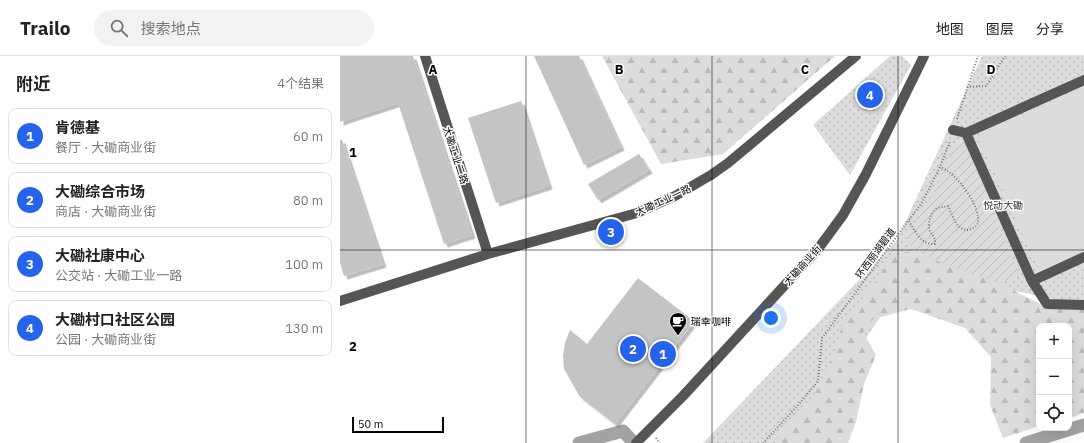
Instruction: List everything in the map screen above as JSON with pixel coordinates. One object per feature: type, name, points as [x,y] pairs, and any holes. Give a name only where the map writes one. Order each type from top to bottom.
[{"type":"street","name":"大磡工业二路","points":[[425,56],[488,254]]},
{"type":"street","name":"大磡工业一路","points":[[340,301],[488,254],[637,212],[675,196],[711,175],[728,163],[856,56]]},
{"type":"street","name":"大磡商业街","points":[[636,443],[683,396],[822,243],[843,215],[866,174],[924,56]]},
{"type":"street","points":[[953,130],[966,133],[1084,80]]},
{"type":"street","points":[[966,133],[1032,280],[1047,304],[1084,305]]},
{"type":"street","points":[[1032,280],[1084,257]]},
{"type":"path","name":"环西丽湖碧道","points":[[763,443],[801,402],[818,381],[822,338],[923,201],[940,167],[978,56]]},
{"type":"path","points":[[968,87],[986,86],[1005,56]]},
{"type":"path","points":[[908,221],[921,240],[932,244],[935,244],[935,239],[929,230],[929,226],[932,214],[937,209],[948,206],[956,224],[961,229],[969,230],[976,226],[976,211],[971,197],[957,179],[945,168],[940,167]]},
{"type":"green space","points":[[602,56],[835,56],[723,154],[661,164]]},
{"type":"green space","points":[[890,56],[902,56],[911,65],[850,175],[813,125]]},
{"type":"green space","name":"悦动大磡","points":[[982,56],[1084,56],[1084,305],[912,270],[795,443],[703,443],[897,240]]},
{"type":"green space","points":[[1084,87],[1084,253],[1041,272],[977,136]]},
{"type":"green space","points":[[960,140],[964,142],[1018,271],[1006,281],[994,281],[944,263],[916,250],[906,238],[907,232],[933,195],[954,144]]},
{"type":"green space","points":[[916,250],[928,257],[999,283],[1048,308],[1084,310],[1084,413],[1072,417],[1072,323],[1036,323],[1036,427],[1003,438],[990,405],[991,357],[965,328],[911,309],[873,319],[863,332],[876,355],[864,384],[856,422],[848,443],[775,443],[784,429],[804,411],[822,382],[830,365],[843,323],[878,278],[891,258]]},
{"type":"building","points":[[340,56],[413,56],[472,235],[444,244],[398,103],[340,122]]},
{"type":"building","points":[[534,56],[579,56],[621,147],[584,165]]},
{"type":"building","points":[[521,101],[549,186],[496,203],[468,118]]},
{"type":"building","points":[[340,140],[342,140],[383,264],[344,276],[340,263]]},
{"type":"building","points":[[639,154],[649,170],[598,200],[588,184]]},
{"type":"building","points":[[638,278],[694,321],[615,424],[580,397],[564,369],[563,356],[565,343],[570,330],[587,344]]},
{"type":"waterway","points":[[1026,443],[1084,425]]},
{"type":"waterway","points":[[579,443],[623,431],[634,443]]},
{"type":"place","name":"大磡村口社区公园","points":[[870,95]]},
{"type":"place","name":"大磡社康中心","points":[[611,232]]},
{"type":"place","name":"瑞幸咖啡","points":[[678,336]]},
{"type":"place","name":"大磡综合市场","points":[[633,349]]},
{"type":"place","name":"肯德基","points":[[663,354]]}]
